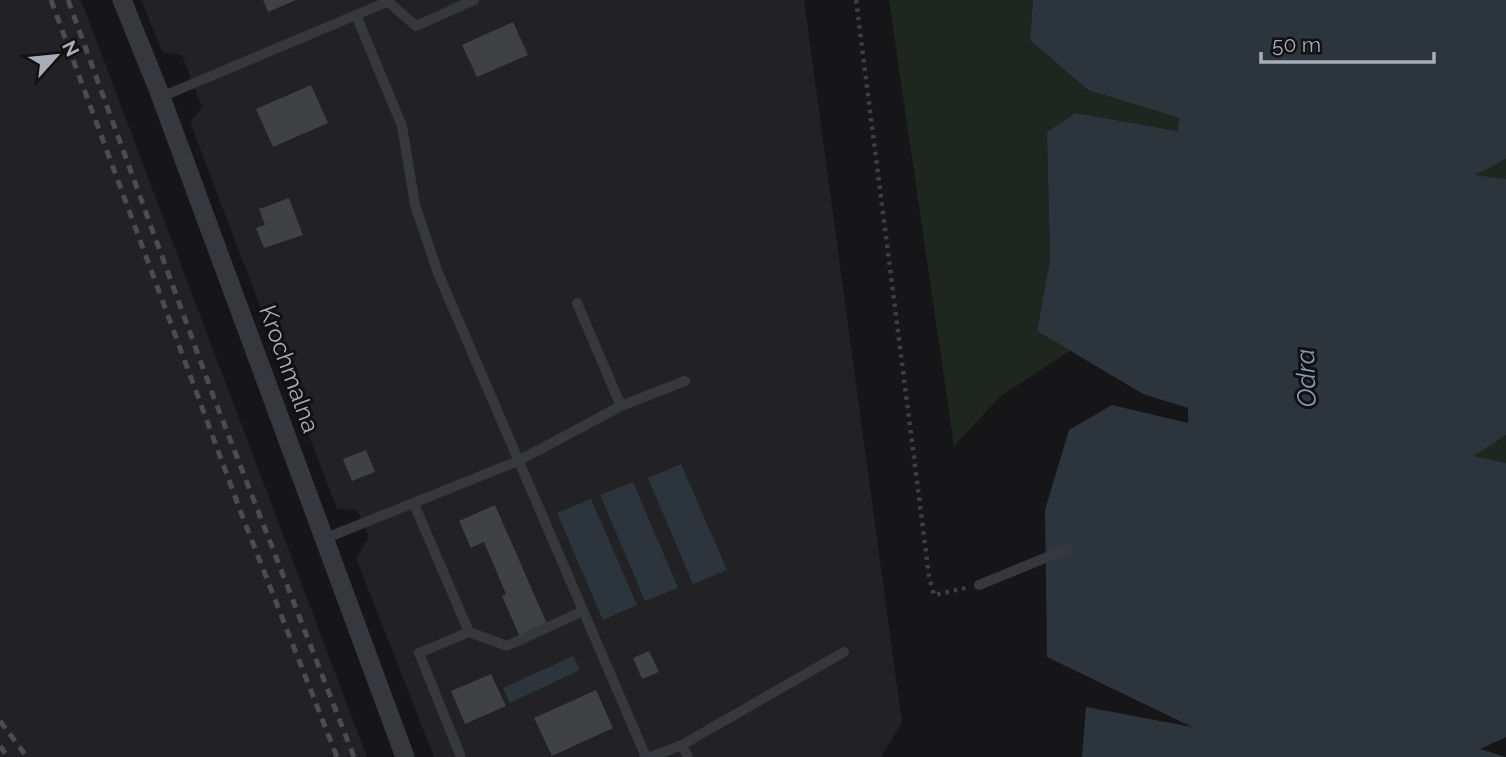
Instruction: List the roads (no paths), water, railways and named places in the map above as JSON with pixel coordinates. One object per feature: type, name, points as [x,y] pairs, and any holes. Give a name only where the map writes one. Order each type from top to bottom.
[{"type":"street","name":"Krochmalna","points":[[122,0],[326,538],[405,757]]},
{"type":"lane","points":[[161,97],[386,1],[416,26],[474,0]]},
{"type":"lane","points":[[356,15],[402,126],[415,205],[438,273],[648,757],[682,744],[844,652]]},
{"type":"lane","points":[[577,303],[621,406]]},
{"type":"lane","points":[[326,538],[518,461],[621,406],[685,381]]},
{"type":"lane","points":[[414,504],[469,632]]},
{"type":"lane","points":[[979,585],[1067,549]]},
{"type":"lane","points":[[461,757],[419,653],[469,632],[507,646],[583,611]]},
{"type":"lane","points":[[682,744],[688,757]]},
{"type":"water","name":"Odra","points":[[1033,0],[1506,0],[1506,159],[1475,175],[1506,179],[1506,435],[1474,456],[1506,463],[1506,737],[1480,749],[1506,757],[1082,757],[1086,707],[1192,727],[1047,657],[1045,510],[1069,430],[1112,405],[1188,423],[1188,408],[1143,394],[1037,331],[1050,260],[1047,132],[1075,113],[1178,131],[1179,118],[1088,90],[1030,40]]},
{"type":"water","points":[[681,464],[727,570],[693,584],[648,478]]},
{"type":"water","points":[[633,482],[678,588],[645,601],[600,495]]},
{"type":"water","points":[[591,499],[637,605],[603,620],[557,513]]},
{"type":"water","points":[[573,656],[580,670],[510,703],[503,688]]},
{"type":"railway","points":[[51,0],[243,518],[337,757]]},
{"type":"railway","points":[[68,0],[214,398],[354,757]]},
{"type":"railway","points":[[0,721],[27,757]]},
{"type":"railway","points":[[0,746],[8,757]]}]
